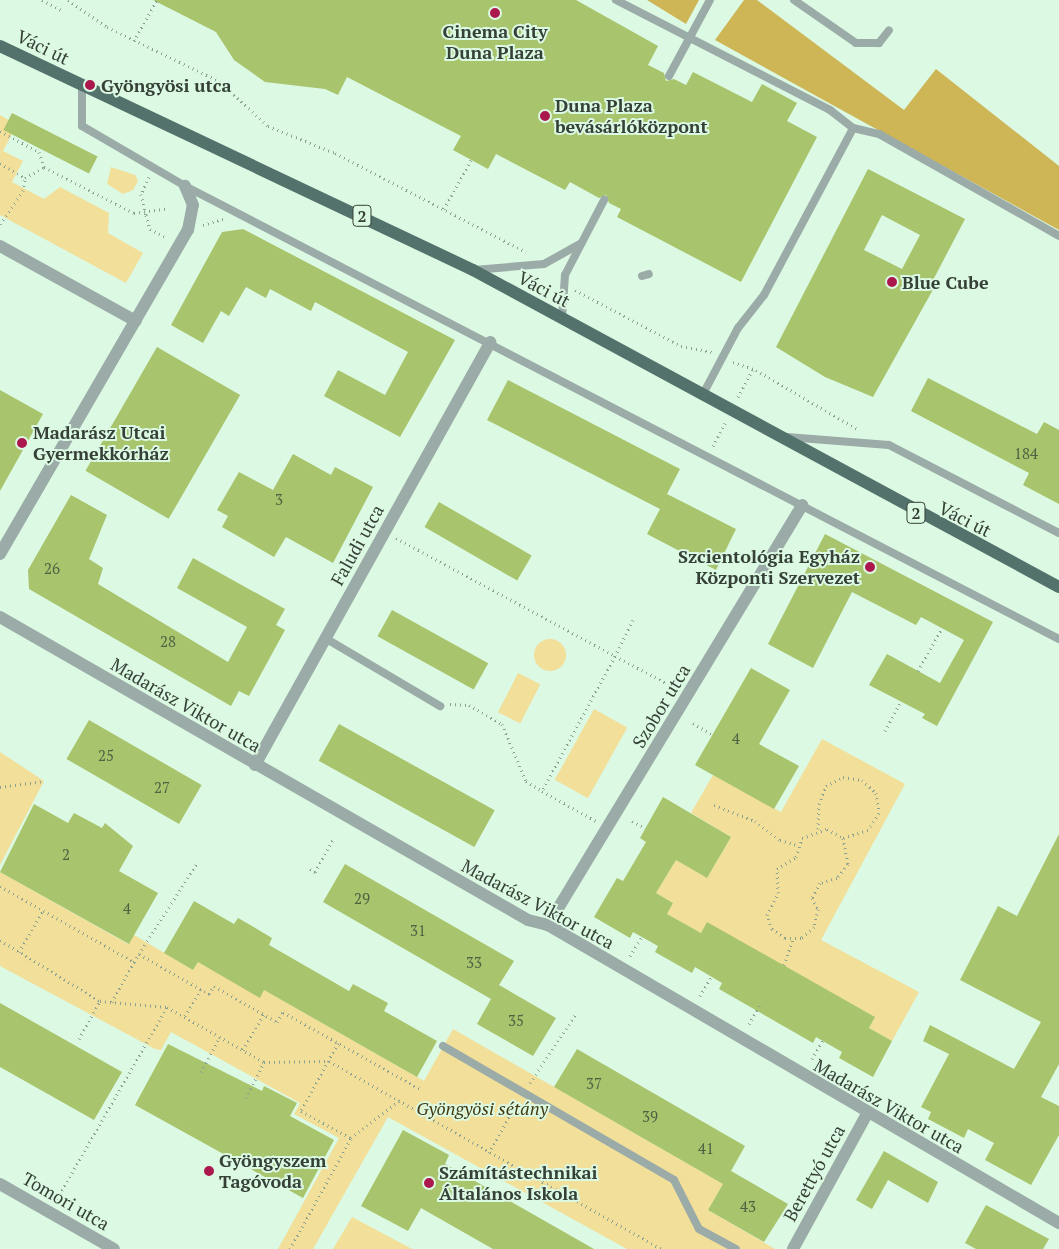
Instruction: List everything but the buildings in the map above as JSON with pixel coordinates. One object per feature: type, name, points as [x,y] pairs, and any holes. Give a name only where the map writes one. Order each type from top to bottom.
[{"type":"main road","name":"Váci út","points":[[0,46],[474,270],[774,436],[1059,587]]},
{"type":"street","points":[[0,554],[188,230],[193,205],[185,186]]},
{"type":"street","points":[[0,246],[136,321]]},
{"type":"street","name":"Faludi utca","points":[[255,764],[490,342]]},
{"type":"street","name":"Szobor utca","points":[[548,926],[802,505]]},
{"type":"street","name":"Madarász Viktor utca","points":[[0,617],[528,920],[548,926],[866,1114],[1059,1222]]},
{"type":"street","name":"Berettyó utca","points":[[793,1249],[866,1114]]},
{"type":"street","name":"Tomori utca","points":[[0,1184],[114,1249]]},
{"type":"lane","points":[[616,0],[830,110],[853,128],[879,134],[1059,236]]},
{"type":"lane","points":[[669,76],[710,0]]},
{"type":"lane","points":[[794,0],[856,43],[879,42],[889,30]]},
{"type":"lane","points":[[82,85],[82,126],[185,186],[490,342],[1059,639]]},
{"type":"lane","points":[[702,396],[723,357],[764,295],[853,128]]},
{"type":"lane","points":[[562,318],[562,284],[604,200]]},
{"type":"lane","points":[[474,270],[540,264],[582,243]]},
{"type":"lane","points":[[774,436],[878,443],[1059,533]]},
{"type":"lane","points":[[325,638],[440,706]]},
{"type":"lane","points":[[443,1046],[674,1180],[699,1229],[736,1249]]},
{"type":"path","points":[[42,0],[62,10]]},
{"type":"path","points":[[68,0],[134,41],[218,81],[268,126],[335,153],[517,249],[536,254],[540,264]]},
{"type":"path","points":[[134,41],[157,0]]},
{"type":"path","points":[[204,85],[219,93]]},
{"type":"path","points":[[0,131],[40,152],[44,168],[109,202],[146,215],[168,208]]},
{"type":"path","points":[[444,209],[471,160]]},
{"type":"path","points":[[0,163],[25,178]]},
{"type":"path","points":[[25,178],[44,168]]},
{"type":"path","points":[[150,177],[141,194],[150,229],[180,245]]},
{"type":"path","points":[[0,224],[23,192],[25,178]]},
{"type":"path","points":[[188,230],[239,214]]},
{"type":"path","points":[[562,284],[681,346],[723,357],[753,369],[878,443]]},
{"type":"path","points":[[385,531],[688,694]]},
{"type":"path","points":[[542,791],[633,620]]},
{"type":"path","points":[[918,671],[942,628]]},
{"type":"path","points":[[885,731],[902,701]]},
{"type":"path","points":[[440,706],[469,705],[502,724],[526,781],[608,827]]},
{"type":"path","points":[[693,723],[713,735]]},
{"type":"path","points":[[793,939],[772,930],[767,915],[778,893],[777,869],[796,857],[798,845],[818,829],[819,804],[826,786],[843,777],[862,780],[876,793],[879,813],[868,830],[843,838],[818,829]]},
{"type":"path","points":[[0,787],[44,780]]},
{"type":"path","points":[[714,806],[798,845]]},
{"type":"path","points":[[632,821],[645,828]]},
{"type":"path","points":[[784,966],[793,939],[814,927],[818,909],[812,898],[820,883],[837,878],[848,864],[843,838]]},
{"type":"path","points":[[310,869],[315,872],[333,840]]},
{"type":"path","points":[[112,1002],[134,962],[197,863]]},
{"type":"path","points":[[0,886],[134,962]]},
{"type":"path","points":[[19,952],[43,911]]},
{"type":"path","points":[[630,956],[642,937]]},
{"type":"path","points":[[0,940],[100,1000],[167,1007],[186,1016],[264,1062],[329,1061],[661,1249]]},
{"type":"path","points":[[139,954],[209,994],[214,986],[277,1022],[283,1012],[420,1089]]},
{"type":"path","points":[[700,996],[711,977]]},
{"type":"path","points":[[186,1016],[201,989]]},
{"type":"path","points":[[79,1039],[100,1000]]},
{"type":"path","points":[[749,1024],[760,1005]]},
{"type":"path","points":[[49,1213],[167,1007]]},
{"type":"path","points":[[242,1050],[264,1014]]},
{"type":"path","points":[[201,1072],[220,1036]]},
{"type":"path","points":[[812,1059],[823,1040]]},
{"type":"path","points":[[338,1043],[301,1111],[351,1138]]},
{"type":"path","points":[[246,1098],[264,1062]]},
{"type":"path","points":[[290,1249],[351,1138],[399,1101]]},
{"type":"green space","points":[[0,115],[17,125],[3,151],[23,161],[12,182],[44,199],[60,187],[109,213],[108,233],[143,253],[126,283],[0,215]]},
{"type":"green space","points":[[111,167],[135,175],[138,181],[133,190],[123,194],[107,184]]},
{"type":"green space","points":[[550,639],[556,640],[561,644],[565,649],[565,661],[561,666],[556,670],[550,671],[544,670],[539,666],[535,661],[534,655],[535,649],[539,644],[544,640]]},
{"type":"green space","points":[[518,673],[540,684],[520,724],[498,712]]},
{"type":"green space","points":[[594,709],[627,727],[588,798],[555,780]]},
{"type":"green space","points":[[822,739],[905,784],[821,940],[919,992],[892,1041],[869,1028],[875,1017],[707,923],[701,933],[667,914],[673,903],[656,893],[676,860],[707,878],[731,837],[691,813],[713,775],[781,812]]},
{"type":"green space","points":[[0,752],[44,781],[0,865]]},
{"type":"green space","name":"Gyöngyösi sétány","points":[[0,872],[128,944],[134,935],[193,970],[198,962],[260,997],[264,990],[424,1081],[453,1029],[723,1184],[708,1210],[775,1249],[627,1249],[388,1117],[313,1249],[278,1249],[339,1138],[294,1114],[300,1103],[171,1032],[161,1050],[155,1049],[0,966]]},
{"type":"green space","points":[[352,1217],[412,1249],[333,1249]]},
{"type":"shaded area","points":[[647,0],[699,0],[686,24]]},
{"type":"shaded area","points":[[744,0],[757,0],[904,110],[936,69],[1059,166],[1059,230],[715,40]]},
{"type":"place","name":"Cinema City Duna Plaza","points":[[495,13]]},
{"type":"place","name":"Gyöngyösi utca","points":[[90,85]]},
{"type":"place","name":"Duna Plaza bevásárlóközpont","points":[[545,116]]},
{"type":"place","name":"Blue Cube","points":[[892,282]]},
{"type":"place","name":"Madarász Utcai Gyermekkórház","points":[[22,443]]},
{"type":"place","name":"Szcientológia Egyház Központi Szervezet","points":[[870,567]]},
{"type":"place","name":"Gyöngyszem Tagóvoda","points":[[209,1171]]},
{"type":"place","name":"Számítástechnikai Általános Iskola","points":[[429,1183]]}]
